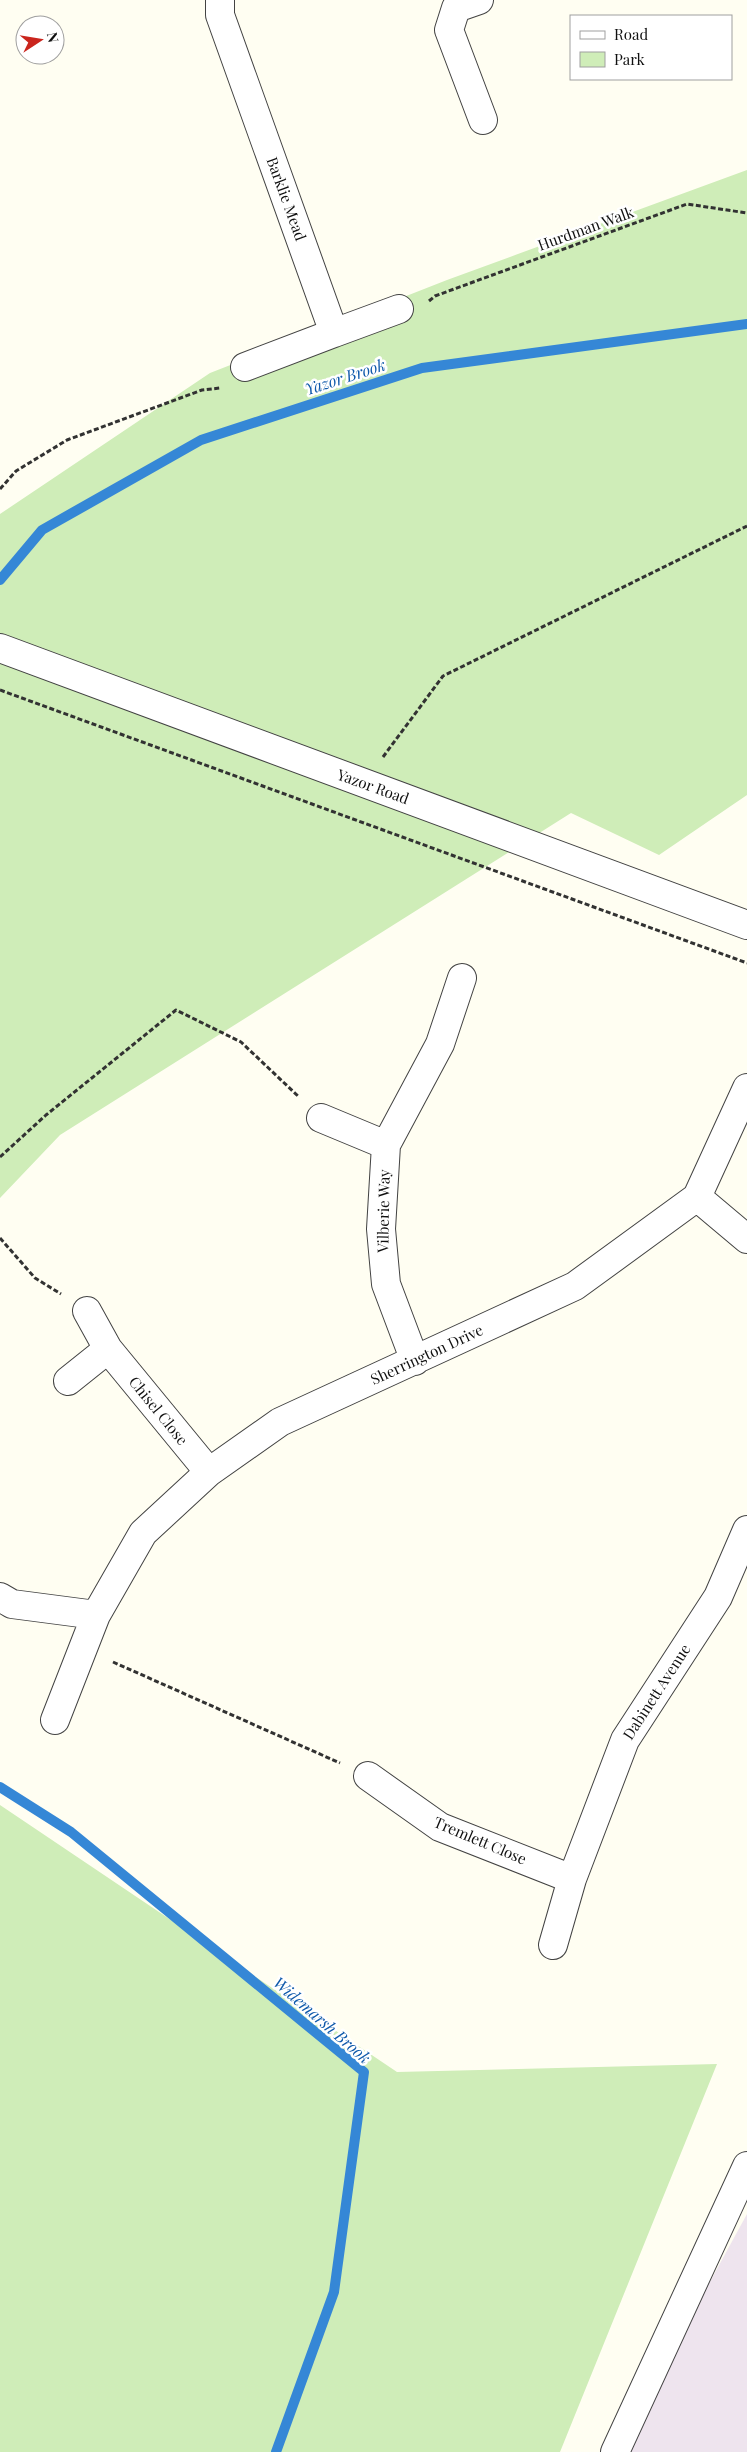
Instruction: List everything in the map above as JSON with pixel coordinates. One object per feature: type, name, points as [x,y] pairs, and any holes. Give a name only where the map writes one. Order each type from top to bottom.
[{"type":"street","name":"Barklie Mead","points":[[220,0],[220,16],[334,333]]},
{"type":"street","points":[[479,0],[456,8],[449,30],[483,120]]},
{"type":"street","points":[[245,367],[334,333],[411,308]]},
{"type":"street","name":"Yazor Road","points":[[0,648],[747,925]]},
{"type":"street","name":"Vilberie Way","points":[[415,1361],[386,1284],[381,1229],[386,1145],[440,1044],[462,978]]},
{"type":"street","name":"Sherrington Drive","points":[[55,1720],[96,1615],[142,1534],[209,1472],[280,1422],[575,1286],[697,1197],[747,1088]]},
{"type":"street","points":[[321,1118],[386,1145]]},
{"type":"street","points":[[697,1197],[747,1239]]},
{"type":"street","name":"Chisel Close","points":[[87,1310],[108,1349],[209,1472]]},
{"type":"street","points":[[68,1381],[108,1349]]},
{"type":"street","name":"Dabinett Avenue","points":[[553,1946],[572,1879],[625,1740],[718,1598],[747,1530]]},
{"type":"street","points":[[6,1601],[96,1615]]},
{"type":"street","name":"Tremlett Close","points":[[368,1776],[440,1827],[572,1879]]},
{"type":"street","points":[[615,2452],[747,2166]]},
{"type":"path","name":"Hurdman Walk","points":[[411,308],[435,296],[687,204],[747,213]]},
{"type":"path","points":[[0,489],[16,472],[67,440],[202,390],[222,388]]},
{"type":"path","points":[[363,783],[443,676],[747,526]]},
{"type":"path","points":[[0,690],[747,964]]},
{"type":"path","points":[[0,1157],[46,1115],[176,1010],[241,1042],[321,1118]]},
{"type":"path","points":[[0,1238],[35,1278],[87,1310]]},
{"type":"path","points":[[83,1648],[368,1776]]},
{"type":"shaded area","points":[[747,2214],[747,2452],[617,2452]]},
{"type":"green space","points":[[747,170],[747,795],[659,855],[571,813],[60,1135],[0,1198],[0,514],[210,373],[447,280]]},
{"type":"green space","points":[[0,1805],[397,2072],[717,2064],[560,2452],[0,2452]]},
{"type":"waterway","name":"Yazor Brook","points":[[0,580],[42,530],[201,440],[422,368],[747,324]]},
{"type":"waterway","name":"Widemarsh Brook","points":[[0,1787],[71,1832],[364,2072],[334,2292],[276,2452]]}]
